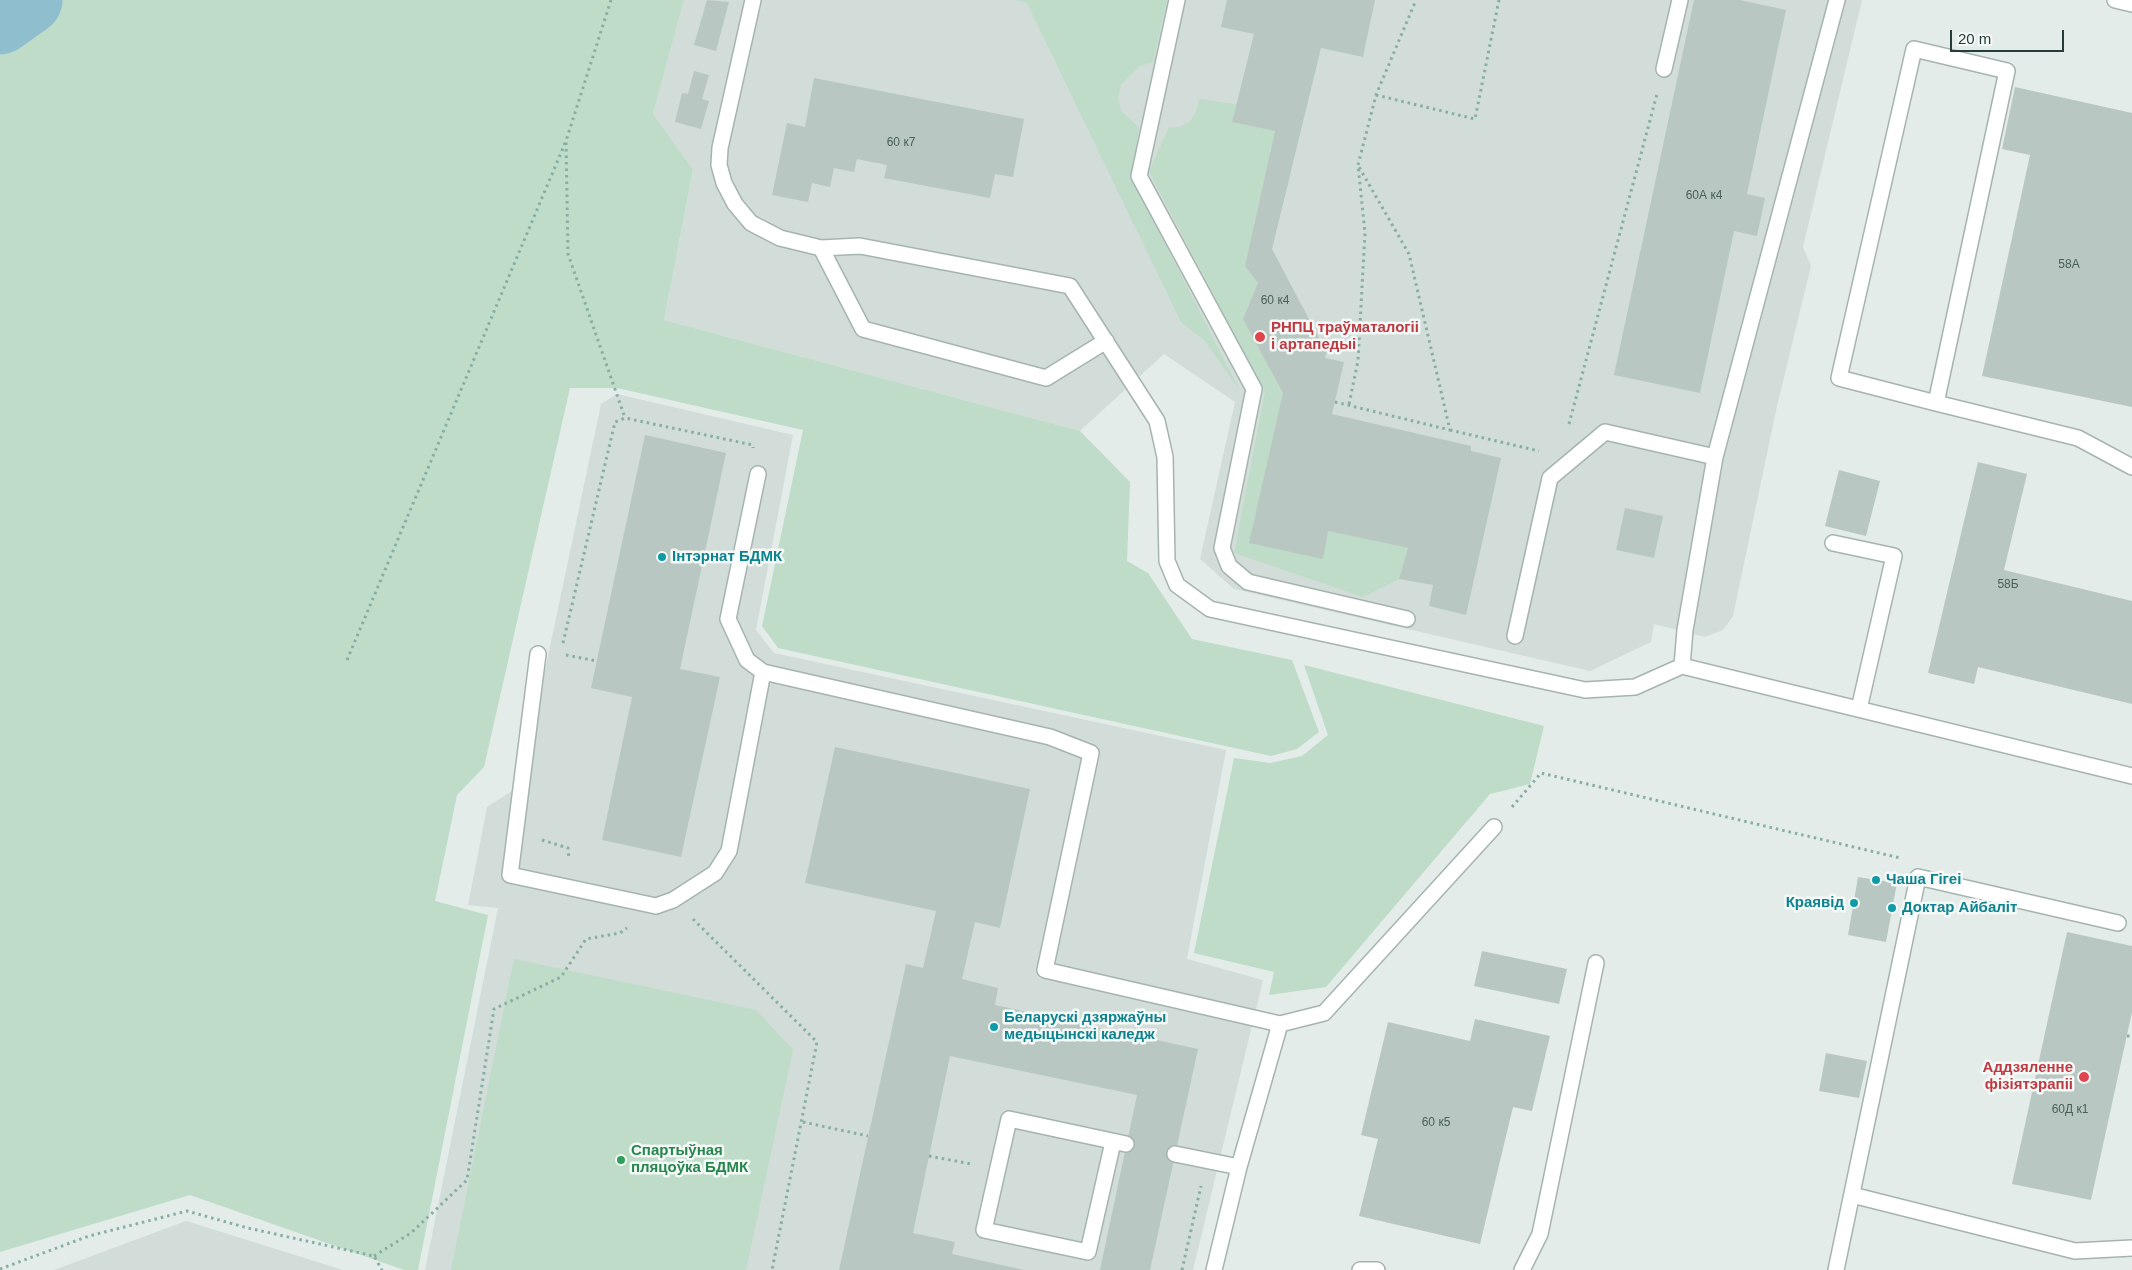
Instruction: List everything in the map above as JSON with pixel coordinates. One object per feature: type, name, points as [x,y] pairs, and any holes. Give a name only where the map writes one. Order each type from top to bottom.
[{"type":"lane","points":[[753,0],[720,148],[719,165],[724,183],[735,204],[751,223],[780,238],[821,248],[860,246],[1070,286],[1157,421],[1165,457],[1167,561],[1177,585],[1210,609],[1585,690],[1635,687],[1682,666],[2132,776]]},
{"type":"lane","points":[[1177,0],[1138,176],[1254,389],[1222,548],[1229,566],[1248,582],[1407,619]]},
{"type":"lane","points":[[1664,69],[1680,0]]},
{"type":"lane","points":[[1682,666],[1685,630],[1715,457],[1837,0]]},
{"type":"lane","points":[[2115,0],[2132,4]]},
{"type":"lane","points":[[1936,403],[2007,71],[1914,49],[1840,378],[1936,403],[2078,438],[2132,467]]},
{"type":"lane","points":[[821,248],[863,329],[1046,378],[1106,341]]},
{"type":"lane","points":[[1515,636],[1550,478],[1605,432],[1715,457]]},
{"type":"lane","points":[[758,474],[728,619],[747,660],[763,672],[1050,737],[1091,753],[1045,970],[1280,1024],[1324,1013],[1494,827]]},
{"type":"lane","points":[[1833,543],[1894,556],[1859,709]]},
{"type":"lane","points":[[538,654],[510,875],[656,906],[673,900],[715,873],[729,851],[763,672]]},
{"type":"lane","points":[[1836,1270],[1918,877],[2118,923]]},
{"type":"lane","points":[[1522,1270],[1540,1234],[1596,963]]},
{"type":"lane","points":[[1214,1270],[1239,1167],[1280,1024]]},
{"type":"lane","points":[[1008,1119],[1120,1143],[1088,1252],[984,1230],[1008,1119]]},
{"type":"lane","points":[[1175,1154],[1239,1167]]},
{"type":"lane","points":[[1852,1195],[2075,1251],[2132,1248]]},
{"type":"lane","points":[[1360,1270],[1377,1270]]},
{"type":"path","points":[[347,660],[566,141],[611,0]]},
{"type":"path","points":[[1349,404],[1358,361],[1365,233],[1358,165],[1376,95],[1416,0]]},
{"type":"path","points":[[1376,95],[1475,119],[1499,0]]},
{"type":"path","points":[[1567,431],[1664,69]]},
{"type":"path","points":[[566,141],[568,254],[625,418]]},
{"type":"path","points":[[1358,165],[1409,254],[1450,430]]},
{"type":"path","points":[[1335,402],[1546,452]]},
{"type":"path","points":[[563,644],[615,422],[625,418],[753,445],[758,474]]},
{"type":"path","points":[[561,654],[597,661]]},
{"type":"path","points":[[1494,827],[1541,773],[1909,860]]},
{"type":"path","points":[[534,838],[568,848],[568,859],[577,862]]},
{"type":"path","points":[[673,900],[731,954],[817,1042],[803,1122],[772,1270]]},
{"type":"path","points":[[0,1269],[88,1236],[187,1210],[248,1228],[374,1256],[411,1233],[467,1180],[494,1009],[562,977],[586,939],[620,933],[635,924]]},
{"type":"path","points":[[2127,1036],[2132,1036]]},
{"type":"path","points":[[803,1122],[868,1136]]},
{"type":"path","points":[[929,1156],[977,1165]]},
{"type":"path","points":[[1182,1270],[1207,1161]]},
{"type":"path","points":[[374,1256],[382,1270]]},
{"type":"shaded area","name":"РНПЦ траўматалогіі і артапедыі","points":[[684,0],[1862,0],[1803,247],[1811,266],[1777,406],[1733,616],[1723,630],[1705,637],[1654,624],[1651,642],[1590,671],[1234,589],[1200,559],[1235,402],[1164,354],[1080,431],[664,320],[693,171],[653,114]]},
{"type":"shaded area","points":[[617,394],[793,435],[756,630],[774,653],[1226,750],[1187,959],[1263,980],[1193,1270],[425,1270],[498,908],[468,905],[487,807],[521,785],[601,404]]},
{"type":"shaded area","points":[[186,1221],[343,1270],[54,1270]]},
{"type":"green space","points":[[0,0],[684,0],[653,114],[693,170],[664,320],[1080,431],[1130,482],[1127,561],[1148,573],[1192,639],[1292,660],[1319,732],[1297,749],[1271,756],[778,648],[762,626],[803,430],[617,388],[570,388],[484,767],[457,795],[435,901],[488,915],[418,1270],[404,1270],[190,1195],[0,1252]]},
{"type":"green space","points":[[1016,0],[1167,0],[1153,62],[1140,66],[1121,85],[1118,98],[1121,111],[1139,128],[1131,177],[1240,391],[1205,341],[1181,322],[1027,3]]},
{"type":"green space","points":[[1199,99],[1236,104],[1232,122],[1275,131],[1245,266],[1258,283],[1243,318],[1283,393],[1322,559],[1328,531],[1408,548],[1399,579],[1363,597],[1234,553],[1265,392],[1149,172],[1169,127],[1179,127],[1190,122],[1196,112]]},
{"type":"green space","points":[[1304,665],[1544,726],[1530,784],[1490,794],[1326,987],[1269,995],[1274,972],[1194,953],[1234,758],[1270,763],[1302,756],[1328,735]]},
{"type":"green space","name":"Спартыўная пляцоўка БДМК","points":[[514,959],[756,1010],[793,1050],[746,1270],[451,1270]]},
{"type":"building","points":[[707,0],[729,2],[716,51],[694,45]]},
{"type":"building","points":[[1227,0],[1375,0],[1363,57],[1321,48],[1272,249],[1320,340],[1329,342],[1325,358],[1344,362],[1332,414],[1471,446],[1471,451],[1501,458],[1466,615],[1429,606],[1433,585],[1399,579],[1408,548],[1328,531],[1323,559],[1249,543],[1283,393],[1243,319],[1258,283],[1245,266],[1275,131],[1232,122],[1254,34],[1221,27]]},
{"type":"building","points":[[1694,0],[1740,0],[1786,10],[1747,194],[1765,198],[1757,236],[1734,231],[1700,393],[1614,375]]},
{"type":"building","points":[[694,71],[709,75],[702,99],[709,101],[701,129],[675,122],[682,93],[688,94]]},
{"type":"building","points":[[814,78],[1024,119],[1013,177],[995,174],[990,198],[884,178],[887,165],[857,159],[854,172],[834,168],[830,187],[812,183],[808,202],[772,195],[787,123],[805,127]]},
{"type":"building","points":[[2015,87],[2132,113],[2132,407],[1982,376],[2030,155],[2002,149]]},
{"type":"building","name":"Інтэрнат БДМК","points":[[645,435],[726,453],[680,669],[720,677],[681,857],[602,840],[632,697],[591,688]]},
{"type":"building","points":[[1978,462],[2027,474],[2004,570],[2132,601],[2132,704],[1978,667],[1974,684],[1928,673]]},
{"type":"building","points":[[1839,470],[1880,481],[1866,536],[1825,526]]},
{"type":"building","points":[[1625,508],[1663,516],[1654,558],[1616,550]]},
{"type":"building","name":"Беларускі дзяржаўны медыцынскі каледж","points":[[835,747],[1030,789],[1000,928],[975,922],[962,979],[998,988],[995,1005],[1198,1049],[1150,1270],[1100,1270],[1137,1095],[950,1056],[913,1233],[955,1242],[952,1254],[1024,1270],[839,1270],[906,964],[923,968],[936,911],[805,883]]},
{"type":"building","points":[[1858,877],[1897,883],[1886,942],[1848,935]]},
{"type":"building","points":[[2067,932],[2132,946],[2132,1012],[2091,1200],[2012,1184]]},
{"type":"building","points":[[1482,951],[1567,969],[1559,1004],[1474,986]]},
{"type":"building","points":[[1475,1019],[1550,1036],[1532,1111],[1513,1107],[1480,1244],[1359,1216],[1378,1139],[1361,1135],[1388,1022],[1470,1041]]},
{"type":"building","points":[[1826,1053],[1867,1061],[1859,1098],[1819,1091]]},
{"type":"waterway","points":[[0,20],[28,0]]},
{"type":"place","name":"РНПЦ траўматалогіі і артапедыі","points":[[1260,337]]},
{"type":"place","name":"Інтэрнат БДМК","points":[[662,557]]},
{"type":"place","name":"Чаша Гігеі","points":[[1876,880]]},
{"type":"place","name":"Краявід","points":[[1854,903]]},
{"type":"place","name":"Доктар Айбаліт","points":[[1892,908]]},
{"type":"place","name":"Беларускі дзяржаўны медыцынскі каледж","points":[[994,1027]]},
{"type":"place","name":"Аддзяленне фізіятэрапіі","points":[[2084,1077]]},
{"type":"place","name":"Спартыўная пляцоўка БДМК","points":[[621,1160]]}]
